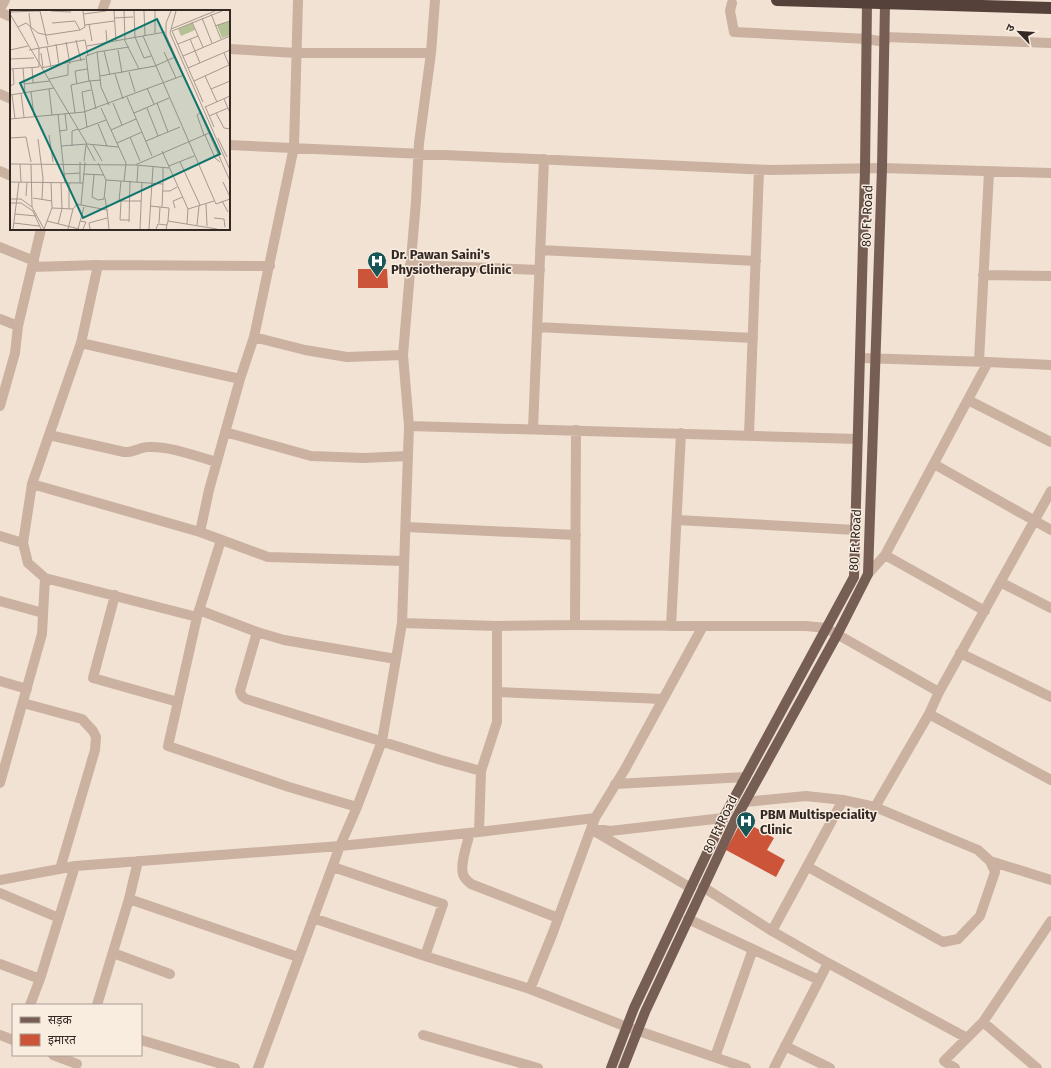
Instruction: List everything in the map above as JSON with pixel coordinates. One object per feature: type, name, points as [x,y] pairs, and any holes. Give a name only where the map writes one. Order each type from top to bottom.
[{"type":"highway","points":[[776,0],[1051,8]]},
{"type":"main road","name":"80 Ft Road","points":[[611,1068],[634,1008],[724,818],[854,577],[865,169],[867,3]]},
{"type":"main road","name":"80 Ft Road","points":[[623,1068],[645,1012],[735,820],[837,635],[868,574],[882,168],[886,3]]},
{"type":"street","points":[[0,9],[5,0]]},
{"type":"street","points":[[102,10],[106,0]]},
{"type":"street","points":[[200,532],[209,490],[225,432],[254,337],[294,147],[298,0]]},
{"type":"street","points":[[258,1068],[340,846],[357,807],[382,741],[402,623],[409,426],[403,355],[418,153],[431,53],[436,0]]},
{"type":"street","points":[[732,3],[730,11],[734,32],[885,40],[1051,43]]},
{"type":"street","points":[[0,12],[10,17]]},
{"type":"street","points":[[230,49],[296,53],[431,53]]},
{"type":"street","points":[[0,94],[10,98]]},
{"type":"street","points":[[230,144],[759,170],[882,168],[1051,173]]},
{"type":"street","points":[[533,429],[544,159]]},
{"type":"street","points":[[749,435],[759,170]]},
{"type":"street","points":[[0,171],[10,176]]},
{"type":"street","points":[[868,574],[885,555],[968,400],[984,362],[984,276],[989,172]]},
{"type":"street","points":[[0,406],[2,390],[15,353],[18,326],[41,230]]},
{"type":"street","points":[[0,247],[33,264],[270,266]]},
{"type":"street","points":[[540,250],[756,261]]},
{"type":"street","points":[[98,265],[81,343],[32,484],[23,543],[28,564],[45,578],[115,596],[198,613],[284,640],[396,659]]},
{"type":"street","points":[[410,265],[540,270]]},
{"type":"street","points":[[984,276],[1051,276]]},
{"type":"street","points":[[0,319],[18,326]]},
{"type":"street","points":[[537,327],[753,338]]},
{"type":"street","points":[[254,337],[305,350],[348,357],[403,355]]},
{"type":"street","points":[[81,343],[240,380]]},
{"type":"street","points":[[860,358],[1051,365]]},
{"type":"street","points":[[968,400],[1051,442]]},
{"type":"street","points":[[409,426],[858,439]]},
{"type":"street","points":[[575,625],[576,430]]},
{"type":"street","points":[[225,432],[311,456],[364,458],[408,456]]},
{"type":"street","points":[[671,626],[681,433]]},
{"type":"street","points":[[49,435],[130,453],[147,447],[173,449],[217,462]]},
{"type":"street","points":[[934,464],[1051,530]]},
{"type":"street","points":[[32,484],[200,532],[268,557],[404,561]]},
{"type":"street","points":[[875,807],[929,714],[960,653],[985,612],[1051,491]]},
{"type":"street","points":[[676,520],[856,530]]},
{"type":"street","points":[[406,527],[576,535]]},
{"type":"street","points":[[0,536],[23,543]]},
{"type":"street","points":[[221,540],[198,613],[168,746],[289,787],[357,807]]},
{"type":"street","points":[[885,555],[985,612]]},
{"type":"street","points":[[0,783],[3,760],[23,703],[42,634],[45,578]]},
{"type":"street","points":[[1000,582],[1051,608]]},
{"type":"street","points":[[115,596],[93,678],[178,702]]},
{"type":"street","points":[[0,601],[43,613]]},
{"type":"street","points":[[402,623],[497,626],[806,626],[826,628],[939,692]]},
{"type":"street","points":[[497,626],[497,722],[481,771],[474,832],[463,865],[463,874],[465,880],[471,884],[558,918]]},
{"type":"street","points":[[530,989],[592,825],[625,769],[703,626]]},
{"type":"street","points":[[257,632],[240,691],[242,696],[246,699],[440,760],[481,771]]},
{"type":"street","points":[[960,653],[1051,697]]},
{"type":"street","points":[[0,681],[27,689]]},
{"type":"street","points":[[497,692],[662,699]]},
{"type":"street","points":[[23,703],[82,720],[93,731],[96,737],[95,750],[60,869]]},
{"type":"street","points":[[929,714],[1051,780]]},
{"type":"street","points":[[615,784],[746,777]]},
{"type":"street","points":[[745,802],[806,796],[843,800],[875,807],[978,850],[990,862],[995,872],[980,916],[958,939],[943,942],[808,867]]},
{"type":"street","points":[[772,931],[843,800]]},
{"type":"street","points":[[0,880],[75,866],[340,846],[474,832],[592,825],[610,831],[724,818]]},
{"type":"street","points":[[592,825],[691,888]]},
{"type":"street","points":[[97,1004],[129,899],[138,861]]},
{"type":"street","points":[[990,862],[1051,880]]},
{"type":"street","points":[[30,1004],[40,979],[75,866]]},
{"type":"street","points":[[333,867],[443,904],[425,956]]},
{"type":"street","points":[[703,887],[772,931],[967,1038]]},
{"type":"street","points":[[0,893],[59,918]]},
{"type":"street","points":[[129,899],[298,957]]},
{"type":"street","points":[[313,918],[425,956],[530,989],[627,1028],[746,1068]]},
{"type":"street","points":[[688,919],[819,980]]},
{"type":"street","points":[[955,1068],[944,1061],[983,1022],[1051,921]]},
{"type":"street","points":[[714,1057],[753,949]]},
{"type":"street","points":[[113,953],[170,974]]},
{"type":"street","points":[[774,1068],[828,963]]},
{"type":"street","points":[[0,964],[40,979]]},
{"type":"street","points":[[983,1022],[1037,1068]]},
{"type":"street","points":[[0,1035],[12,1040]]},
{"type":"street","points":[[423,1035],[538,1068]]},
{"type":"street","points":[[142,1040],[235,1068]]},
{"type":"street","points":[[786,1046],[830,1068]]},
{"type":"street","points":[[57,1056],[78,1062]]},
{"type":"building","points":[[358,269],[387,269],[388,288],[358,288]]},
{"type":"building","points":[[742,820],[774,838],[767,850],[785,860],[776,877],[726,850]]},
{"type":"place","name":"Dr. Pawan Saini's Physiotherapy Clinic","points":[[377,278]]},
{"type":"place","name":"PBM Multispeciality Clinic","points":[[746,838]]}]
